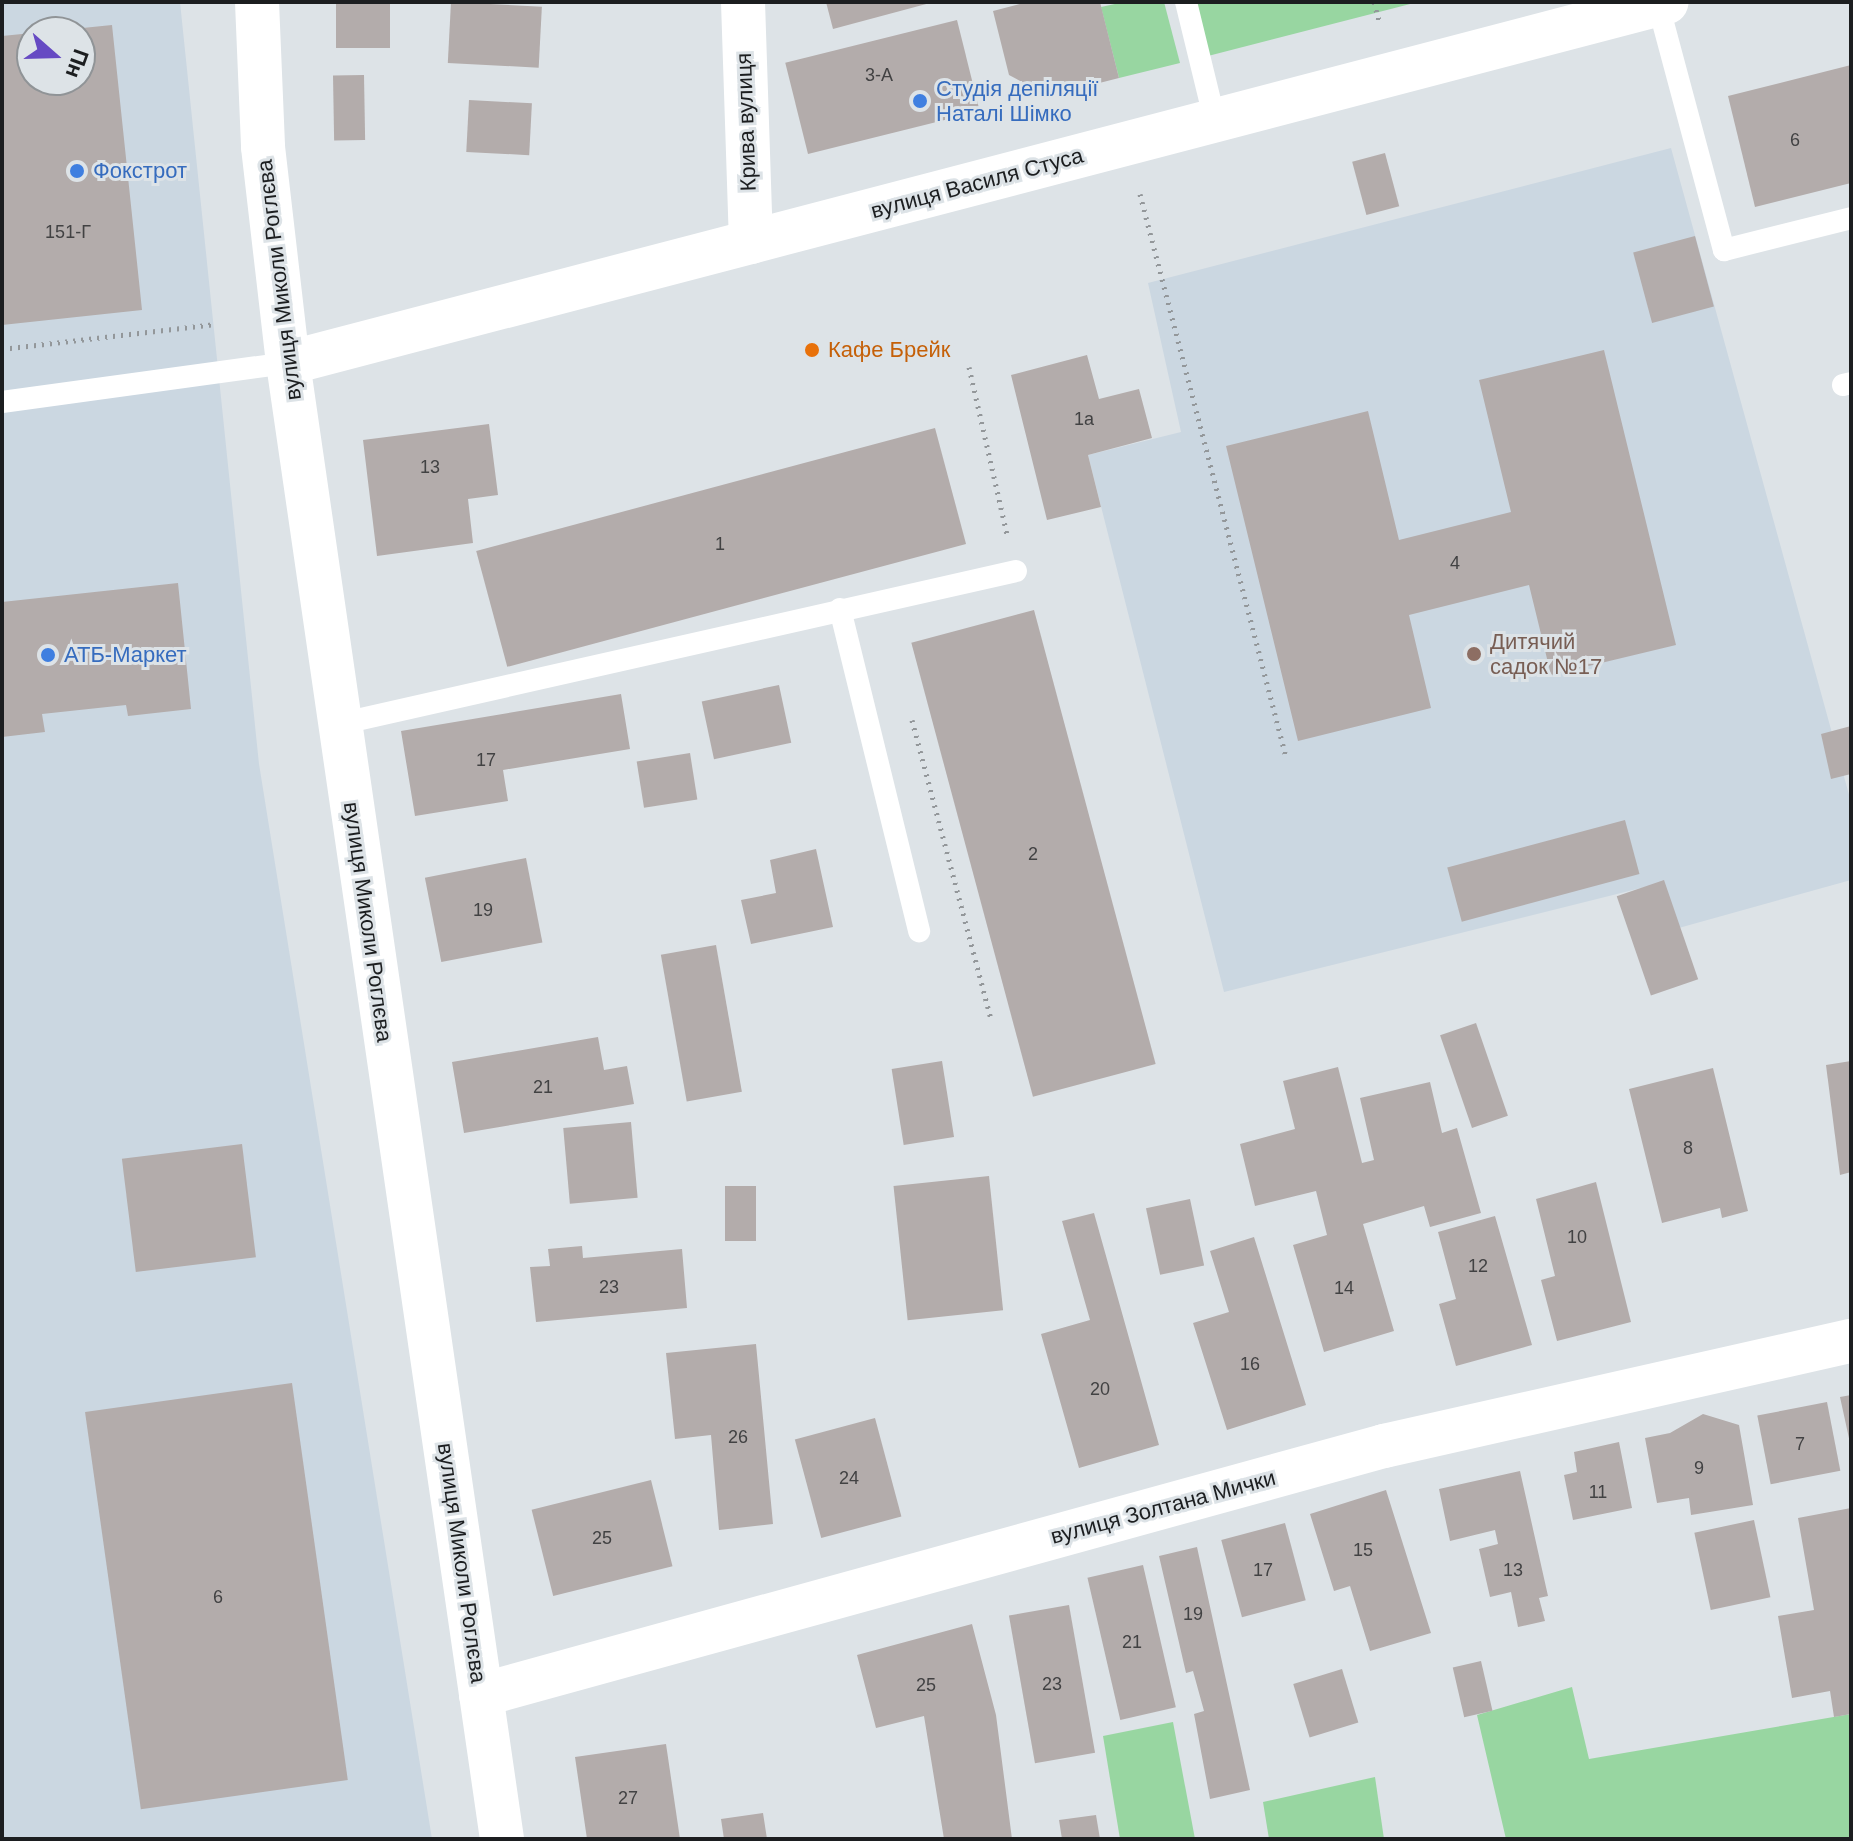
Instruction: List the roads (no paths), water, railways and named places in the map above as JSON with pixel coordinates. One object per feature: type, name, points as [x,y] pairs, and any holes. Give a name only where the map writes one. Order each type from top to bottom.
[{"type":"street","name":"вулиця Миколи Роглєва","points":[[257,2],[263,147],[288,363],[502,1839]]},
{"type":"street","name":"Крива вулиця","points":[[743,2],[751,242]]},
{"type":"street","name":"вулиця Василя Стуса","points":[[288,363],[1662,3]]},
{"type":"street","name":"вулиця Золтана Мички","points":[[481,1695],[1384,1446],[1851,1341]]},
{"type":"lane","points":[[1186,2],[1215,121]]},
{"type":"lane","points":[[1662,3],[1724,250],[1851,218]]},
{"type":"lane","points":[[2,402],[288,363]]},
{"type":"lane","points":[[339,724],[1016,571]]},
{"type":"lane","points":[[840,609],[919,931]]},
{"type":"place","name":"Студія депіляції Наталі Шімко","points":[[920,101]]},
{"type":"place","name":"Фокстрот","points":[[77,171]]},
{"type":"place","name":"Кафе Брейк","points":[[812,350]]},
{"type":"place","name":"Дитячий садок №17","points":[[1474,654]]},
{"type":"place","name":"АТБ-Маркет","points":[[48,655]]}]
